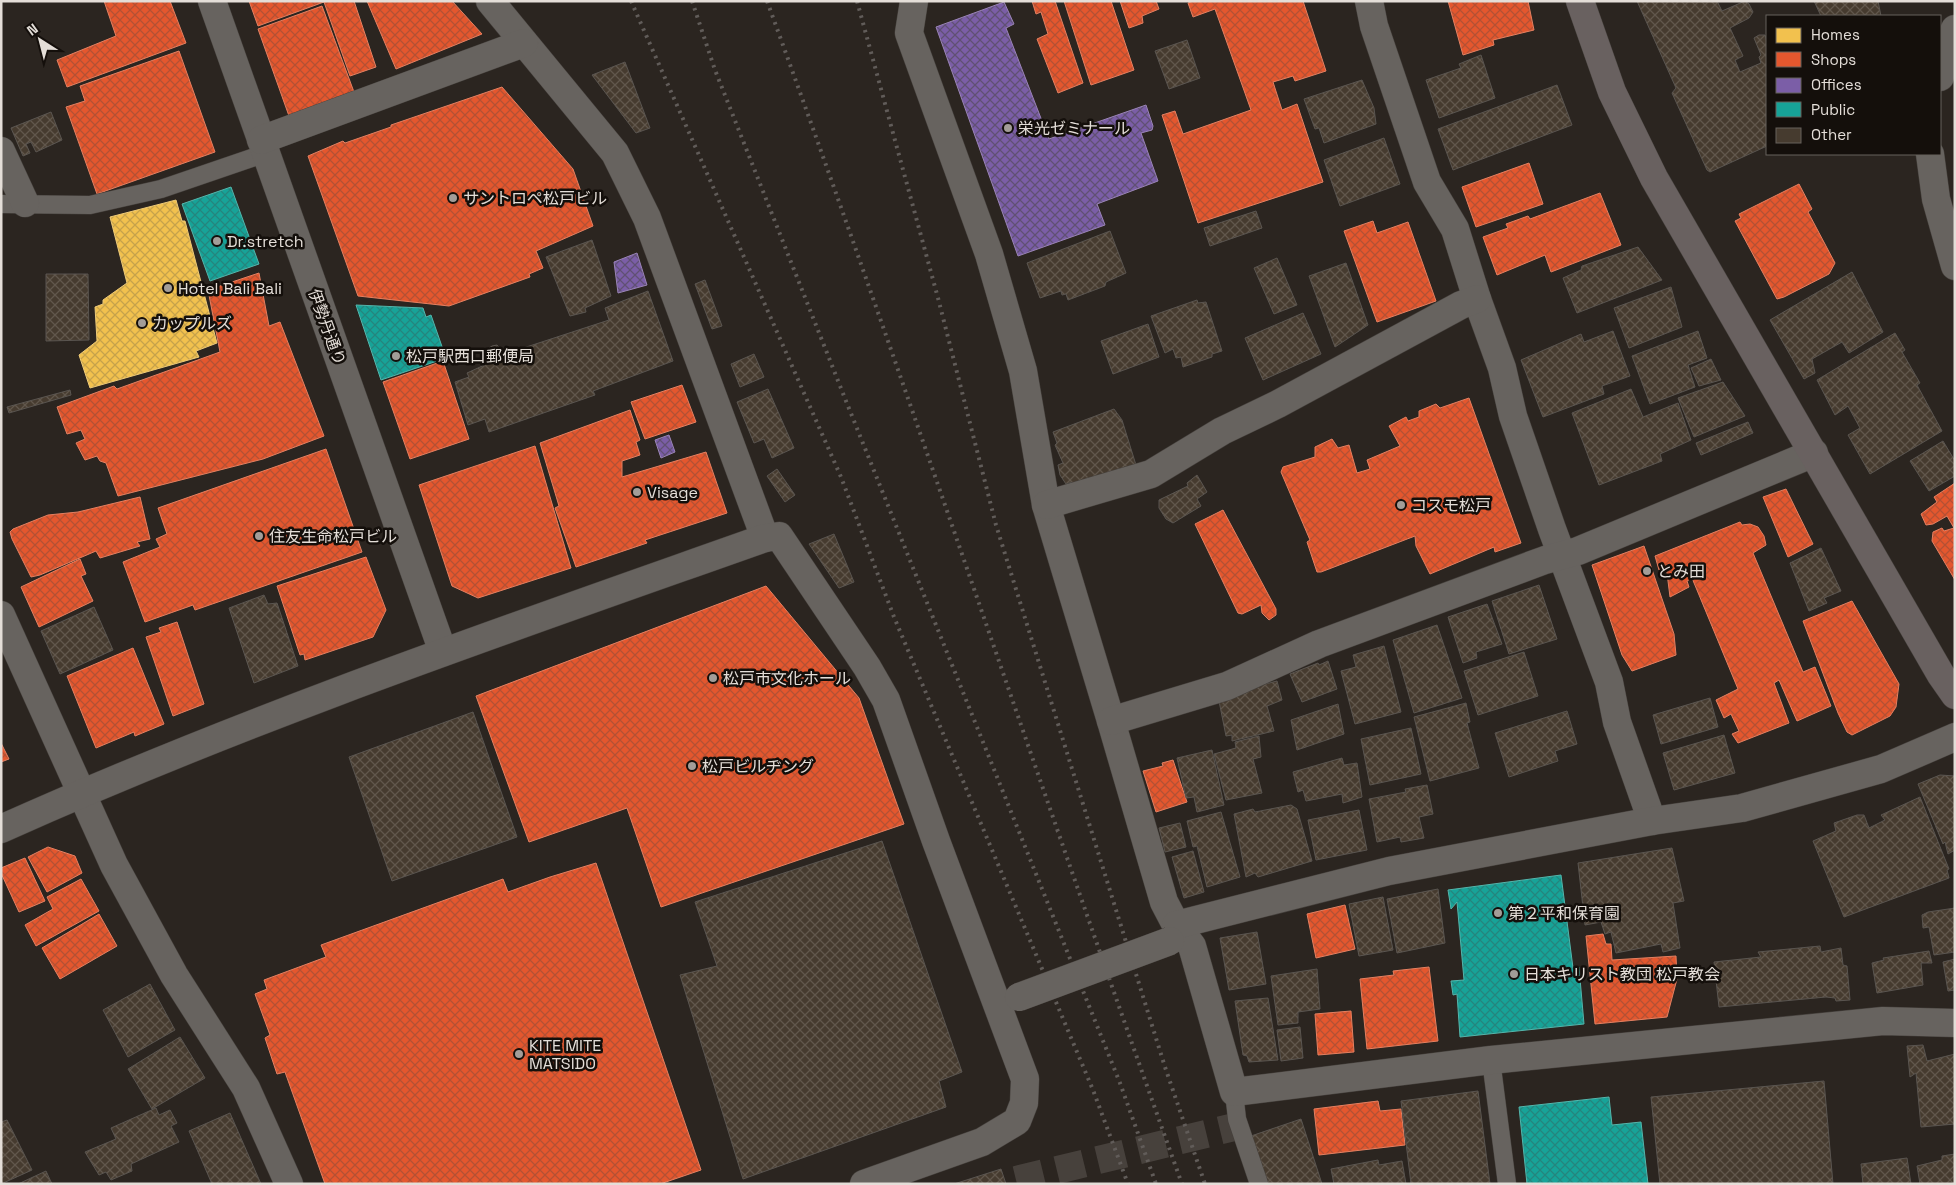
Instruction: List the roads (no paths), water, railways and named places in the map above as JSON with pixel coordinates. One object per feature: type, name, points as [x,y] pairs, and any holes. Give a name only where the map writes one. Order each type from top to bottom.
[{"type":"street","name":"伊勢丹通り","points":[[212,1],[443,652]]},
{"type":"street","points":[[490,1],[615,153],[648,218],[765,538]]},
{"type":"street","points":[[914,1],[908,33],[989,254],[1023,371],[1046,505],[1173,933],[1192,946],[1234,1092],[1492,1060],[1883,1021],[1955,1023]]},
{"type":"street","points":[[1369,1],[1374,26],[1427,182],[1455,229],[1477,299],[1502,368],[1513,416],[1609,682],[1617,722],[1652,821]]},
{"type":"street","points":[[1580,1],[1612,92],[1654,178],[1941,675],[1955,695]]},
{"type":"street","points":[[1941,73],[1947,46],[1955,30]]},
{"type":"street","points":[[263,147],[524,43]]},
{"type":"street","points":[[1,151],[13,203]]},
{"type":"street","points":[[1930,155],[1936,199],[1955,266]]},
{"type":"street","points":[[1046,505],[1151,474],[1222,431],[1278,404],[1477,299]]},
{"type":"street","points":[[1111,721],[1227,686],[1319,644],[1587,547],[1814,453]]},
{"type":"street","points":[[1,829],[81,794],[283,712],[443,652],[765,538],[779,536],[867,667],[886,700],[939,849],[1025,1079],[1024,1103],[1017,1121],[982,1142],[879,1182]]},
{"type":"street","points":[[1,615],[114,865],[174,975],[246,1088],[289,1184]]},
{"type":"street","points":[[1019,997],[1173,933],[1389,871],[1652,821],[1742,808],[1881,769],[1955,737]]},
{"type":"lane","points":[[13,203],[90,205],[161,190],[263,147]]},
{"type":"lane","points":[[1492,1060],[1508,1184]]},
{"type":"lane","points":[[1234,1092],[1237,1119],[1259,1184]]},
{"type":"tunnel","points":[[1016,1180],[1255,1122]]},
{"type":"railway","points":[[631,1],[841,477],[894,617],[1093,1090],[1128,1184]]},
{"type":"railway","points":[[692,1],[715,70],[1120,1083],[1156,1184]]},
{"type":"railway","points":[[767,1],[1182,1184]]},
{"type":"railway","points":[[857,1],[938,298],[996,525],[1165,1067],[1205,1184]]},
{"type":"place","name":"栄光ゼミナール","points":[[1008,128]]},
{"type":"place","name":"サントロペ松戸ビル","points":[[453,198]]},
{"type":"place","name":"Dr.stretch","points":[[217,241]]},
{"type":"place","name":"Hotel Bali Bali","points":[[168,288]]},
{"type":"place","name":"カップルズ","points":[[142,323]]},
{"type":"place","name":"松戸駅西口郵便局","points":[[396,356]]},
{"type":"place","name":"Visage","points":[[637,492]]},
{"type":"place","name":"コスモ松戸","points":[[1401,505]]},
{"type":"place","name":"住友生命松戸ビル","points":[[259,536]]},
{"type":"place","name":"とみ田","points":[[1647,571]]},
{"type":"place","name":"松戸市文化ホール","points":[[713,678]]},
{"type":"place","name":"松戸ビルヂング","points":[[692,766]]},
{"type":"place","name":"第２平和保育園","points":[[1498,913]]},
{"type":"place","name":"日本キリスト教団 松戸教会","points":[[1514,974]]},
{"type":"place","name":"KITE MITE MATSIDO","points":[[519,1054]]}]
